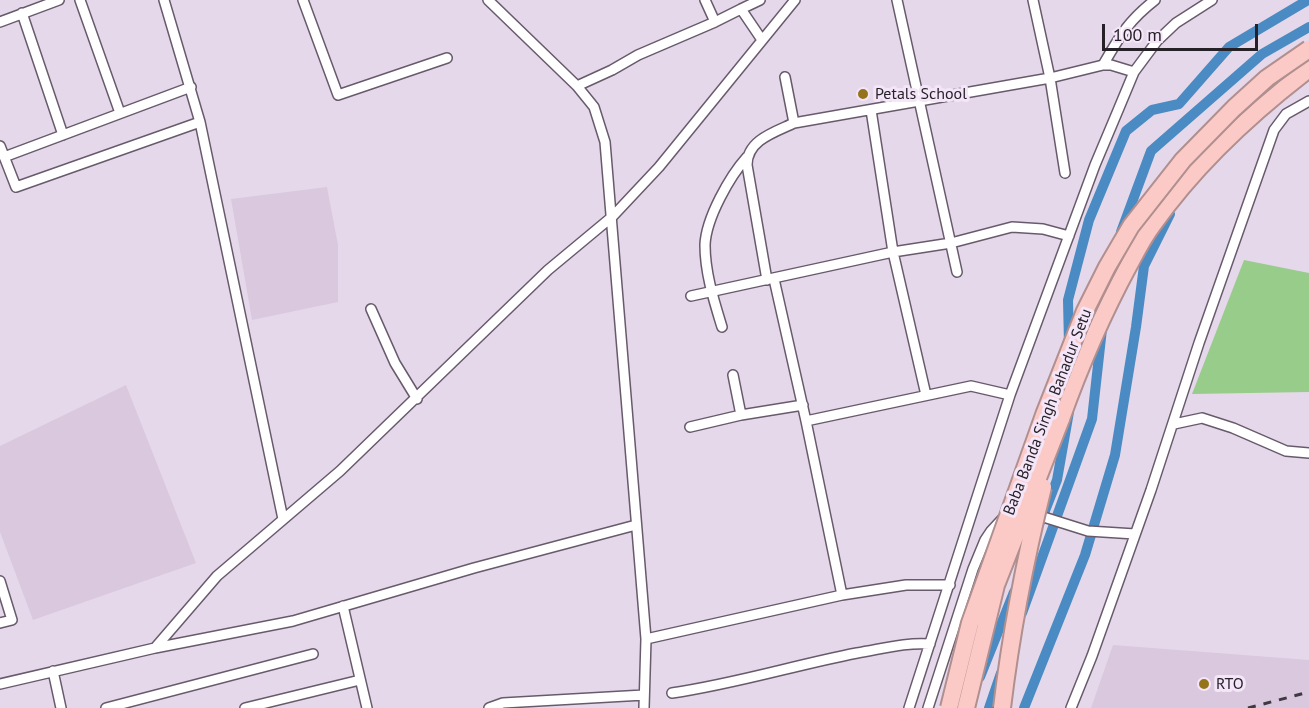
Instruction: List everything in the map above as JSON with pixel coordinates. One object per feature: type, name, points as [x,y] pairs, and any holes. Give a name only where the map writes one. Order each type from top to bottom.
[{"type":"highway","name":"Baba Banda Singh Bahadur Setu","points":[[949,708],[970,623],[1044,415],[1085,310],[1107,267],[1131,226],[1183,160],[1267,78],[1309,49]]},
{"type":"highway","name":"Baba Banda Singh Bahadur Setu","points":[[966,708],[996,585],[1077,373],[1109,301],[1150,227],[1206,159],[1267,101],[1309,69]]},
{"type":"highway","points":[[1002,708],[1010,643],[1029,546],[1061,419]]},
{"type":"street","points":[[0,22],[59,0]]},
{"type":"street","points":[[80,0],[120,113]]},
{"type":"street","points":[[164,0],[200,122],[283,519]]},
{"type":"street","points":[[303,0],[338,95],[447,58]]},
{"type":"street","points":[[488,0],[577,86],[594,107],[606,142],[646,639],[644,708]]},
{"type":"street","points":[[705,0],[715,22]]},
{"type":"street","points":[[577,86],[638,55],[760,0]]},
{"type":"street","points":[[155,648],[217,576],[340,471],[548,270],[613,216],[659,167],[795,0]]},
{"type":"street","points":[[897,0],[957,272]]},
{"type":"street","points":[[1033,0],[1050,78],[1065,173]]},
{"type":"street","points":[[1103,65],[1125,28],[1136,15],[1155,0]]},
{"type":"street","points":[[909,708],[1010,395],[1095,165],[1134,72],[1157,41],[1176,23],[1212,0]]},
{"type":"street","points":[[741,9],[762,40]]},
{"type":"street","points":[[22,13],[63,135]]},
{"type":"street","points":[[722,327],[712,293],[706,256],[707,234],[726,186],[759,140],[794,123],[1050,78],[1103,65],[1134,72]]},
{"type":"street","points":[[785,76],[794,123]]},
{"type":"street","points":[[4,157],[190,87]]},
{"type":"street","points":[[1071,708],[1092,656],[1174,424],[1199,343],[1274,130],[1286,114],[1309,101]]},
{"type":"street","points":[[871,110],[893,252],[926,395]]},
{"type":"street","points":[[0,146],[16,187],[200,122]]},
{"type":"street","points":[[747,157],[770,279],[806,422],[842,595]]},
{"type":"street","points":[[691,296],[893,252],[951,243],[1012,227],[1043,229],[1069,236]]},
{"type":"street","points":[[370,309],[394,363],[417,399]]},
{"type":"street","points":[[734,375],[741,415]]},
{"type":"street","points":[[806,422],[971,386],[1010,395]]},
{"type":"street","points":[[690,427],[741,415],[802,405]]},
{"type":"street","points":[[1174,424],[1202,418],[1233,428],[1286,451],[1309,453]]},
{"type":"street","points":[[928,708],[973,570],[987,536],[1014,507],[1088,531],[1135,534]]},
{"type":"street","points":[[0,684],[155,648],[293,621],[474,568],[636,525]]},
{"type":"street","points":[[967,531],[987,536]]},
{"type":"street","points":[[0,581],[2,595],[12,620],[0,623]]},
{"type":"street","points":[[646,639],[842,595],[906,585],[950,585]]},
{"type":"street","points":[[343,606],[367,708]]},
{"type":"street","points":[[672,693],[741,681],[814,662],[856,654],[909,644],[930,644]]},
{"type":"street","points":[[106,708],[313,654]]},
{"type":"street","points":[[53,671],[61,708]]},
{"type":"street","points":[[245,708],[360,680]]},
{"type":"street","points":[[489,708],[503,703],[644,695]]},
{"type":"shaded area","points":[[327,187],[338,245],[338,302],[252,320],[231,199]]},
{"type":"shaded area","points":[[126,385],[196,563],[33,620],[0,532],[0,446]]},
{"type":"shaded area","name":"RTO","points":[[1113,645],[1309,660],[1309,708],[1091,708]]},
{"type":"green space","points":[[1244,260],[1309,273],[1309,392],[1192,394]]},
{"type":"waterway","points":[[1069,345],[1068,300],[1089,220],[1126,131],[1152,110],[1179,104],[1229,47],[1308,0]]},
{"type":"waterway","points":[[1121,232],[1151,151],[1262,54],[1309,27]]},
{"type":"waterway","points":[[1235,123],[1249,104],[1291,70]]},
{"type":"waterway","points":[[1024,708],[1085,555],[1115,455],[1144,266],[1170,214]]},
{"type":"waterway","points":[[1022,613],[1092,419],[1102,329]]},
{"type":"waterway","points":[[1041,521],[1057,480],[1069,412]]},
{"type":"waterway","points":[[980,677],[1014,592]]},
{"type":"waterway","points":[[989,708],[1001,673]]},
{"type":"railway","points":[[1248,708],[1309,692]]},
{"type":"place","name":"Petals School","points":[[863,94]]},
{"type":"place","name":"RTO","points":[[1204,684]]}]
